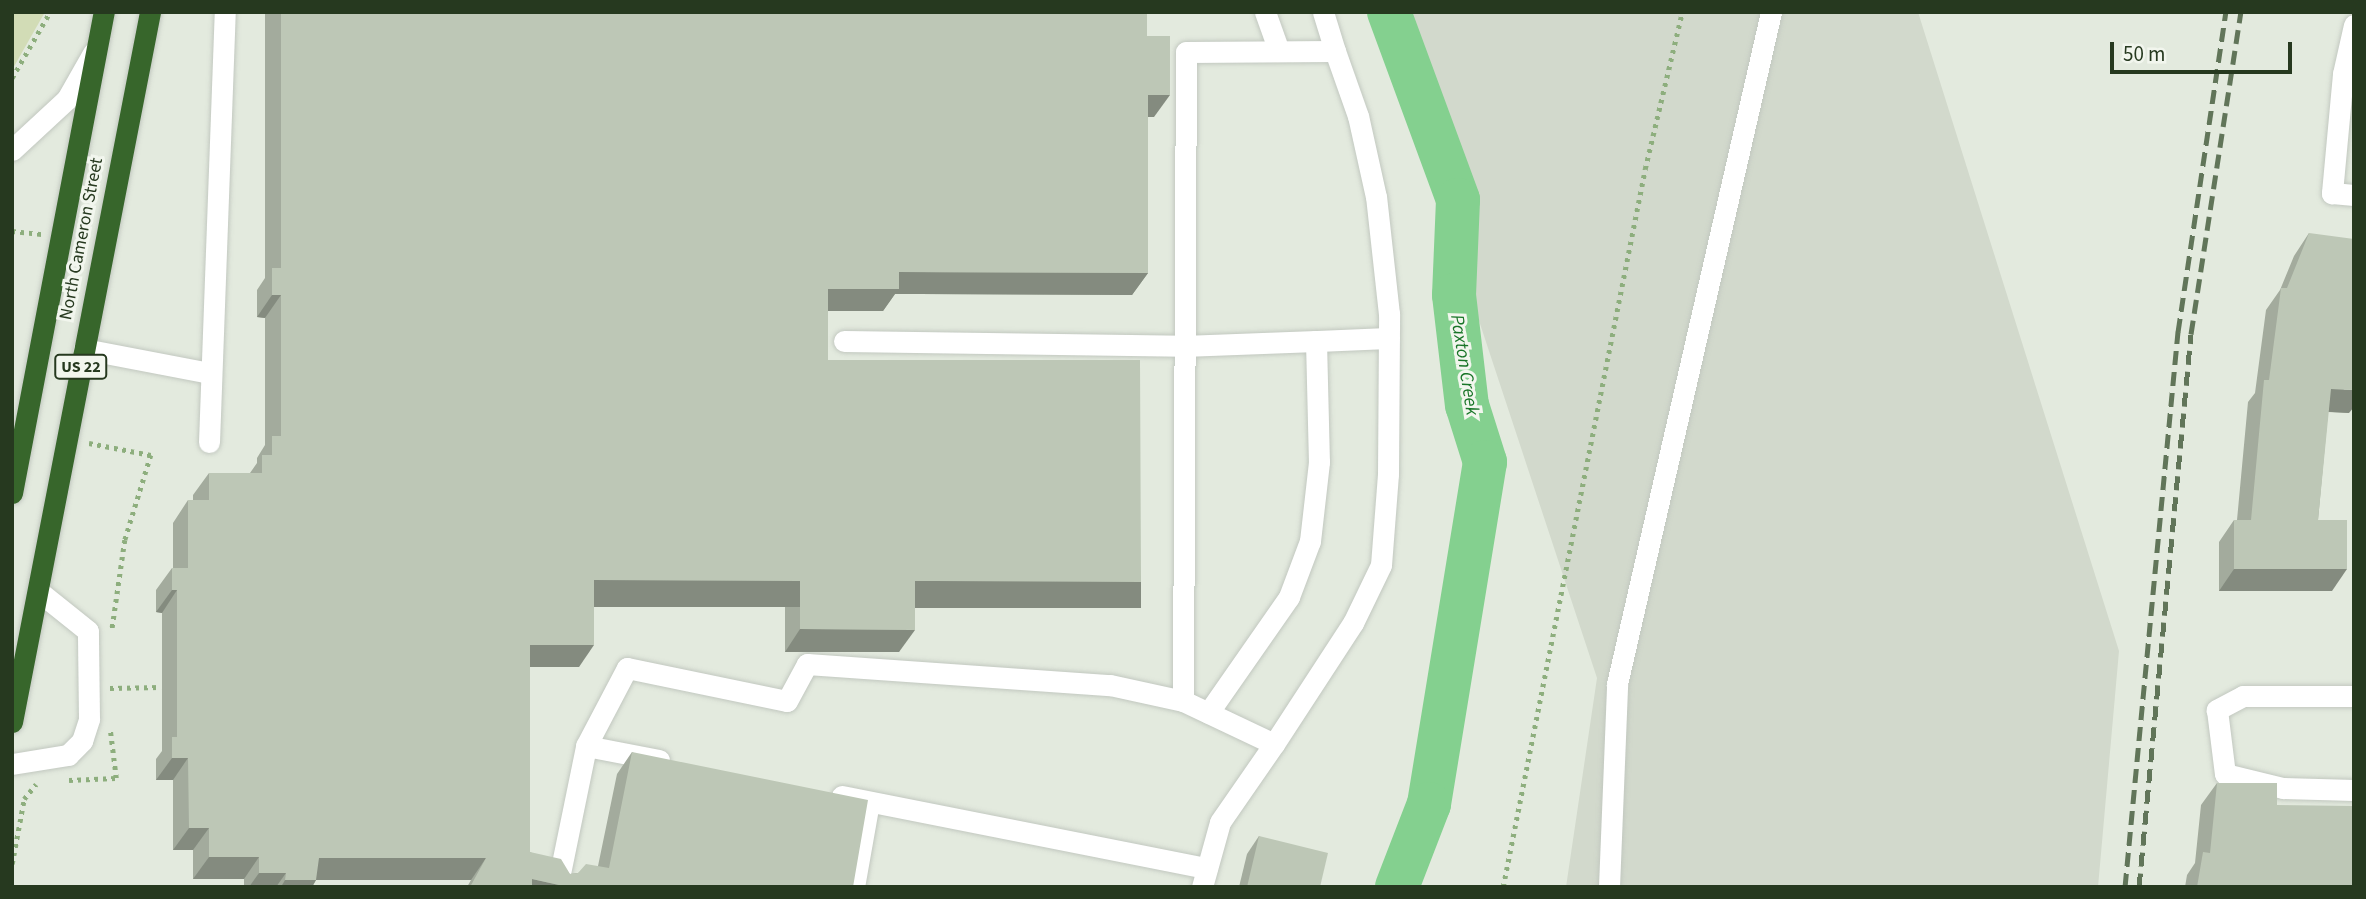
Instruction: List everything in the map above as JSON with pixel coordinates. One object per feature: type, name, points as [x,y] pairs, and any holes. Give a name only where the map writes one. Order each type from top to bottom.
[{"type":"highway","name":"North Cameron Street","points":[[12,493],[104,12]]},
{"type":"highway","name":"North Cameron Street","points":[[12,722],[150,12]]},
{"type":"street","points":[[209,442],[225,12]]},
{"type":"street","points":[[1265,12],[1279,51]]},
{"type":"street","points":[[815,791],[1205,877],[1220,822],[1353,623],[1381,565],[1388,474],[1389,338],[1376,197],[1359,116],[1324,12]]},
{"type":"street","points":[[1609,887],[1617,684],[1771,12]]},
{"type":"street","points":[[2354,25],[2343,74],[2332,193],[2354,195]]},
{"type":"street","points":[[12,150],[66,99],[100,38]]},
{"type":"street","points":[[1183,702],[1186,52],[1335,51]]},
{"type":"street","points":[[844,341],[1183,345],[1389,338]]},
{"type":"street","points":[[1208,713],[1289,597],[1310,541],[1319,463],[1316,341]]},
{"type":"street","points":[[84,349],[211,373]]},
{"type":"street","points":[[12,764],[68,755],[82,741],[89,719],[88,631],[38,591]]},
{"type":"street","points":[[558,883],[586,746],[627,668],[788,701],[807,664],[1110,685],[1183,702],[1274,744]]},
{"type":"street","points":[[2354,696],[2243,696],[2217,710],[2225,774],[2283,788],[2354,790]]},
{"type":"street","points":[[586,746],[681,764]]},
{"type":"street","points":[[854,887],[869,802]]},
{"type":"path","points":[[12,78],[50,12]]},
{"type":"path","points":[[1503,887],[1644,169],[1682,12]]},
{"type":"path","points":[[12,231],[33,233]]},
{"type":"path","points":[[85,442],[152,455],[125,540],[111,636]]},
{"type":"path","points":[[108,675],[108,698]]},
{"type":"path","points":[[108,688],[161,687]]},
{"type":"path","points":[[61,780],[116,778],[109,720]]},
{"type":"path","points":[[12,864],[24,799],[30,787],[48,780]]},
{"type":"shaded area","points":[[1377,12],[1918,12],[2119,651],[2098,887],[1566,887],[1597,678]]},
{"type":"green space","points":[[12,12],[45,12],[12,70]]},
{"type":"building","points":[[281,12],[1147,12],[1147,36],[1170,36],[1170,95],[1148,95],[1148,273],[899,272],[899,289],[828,289],[828,360],[1140,360],[1141,582],[915,581],[915,630],[800,629],[800,581],[594,580],[594,645],[530,645],[530,852],[561,859],[570,874],[578,873],[586,864],[609,868],[632,752],[868,800],[853,887],[568,887],[532,879],[532,887],[470,887],[486,858],[319,858],[316,880],[285,880],[286,873],[259,873],[259,857],[209,857],[209,828],[189,828],[188,758],[172,758],[172,737],[177,737],[177,590],[172,590],[172,568],[188,568],[188,500],[209,500],[209,473],[262,473],[262,455],[272,455],[272,436],[281,436],[281,295],[272,295],[272,268],[281,268]]},
{"type":"building","points":[[2309,233],[2354,239],[2354,390],[2331,389],[2318,520],[2347,520],[2347,569],[2234,569],[2234,520],[2251,520],[2264,380],[2269,380],[2281,288],[2287,288]]},
{"type":"building","points":[[2217,783],[2277,783],[2277,805],[2354,806],[2354,887],[2197,887],[2203,852],[2210,853]]},
{"type":"building","points":[[1259,836],[1328,853],[1320,887],[1247,887]]},
{"type":"waterway","name":"Paxton Creek","points":[[1389,12],[1458,200],[1454,295],[1467,405],[1485,462],[1429,804],[1397,887]]},
{"type":"railway","points":[[2125,887],[2178,332],[2226,12]]},
{"type":"railway","points":[[2139,887],[2191,334],[2241,12]]}]
